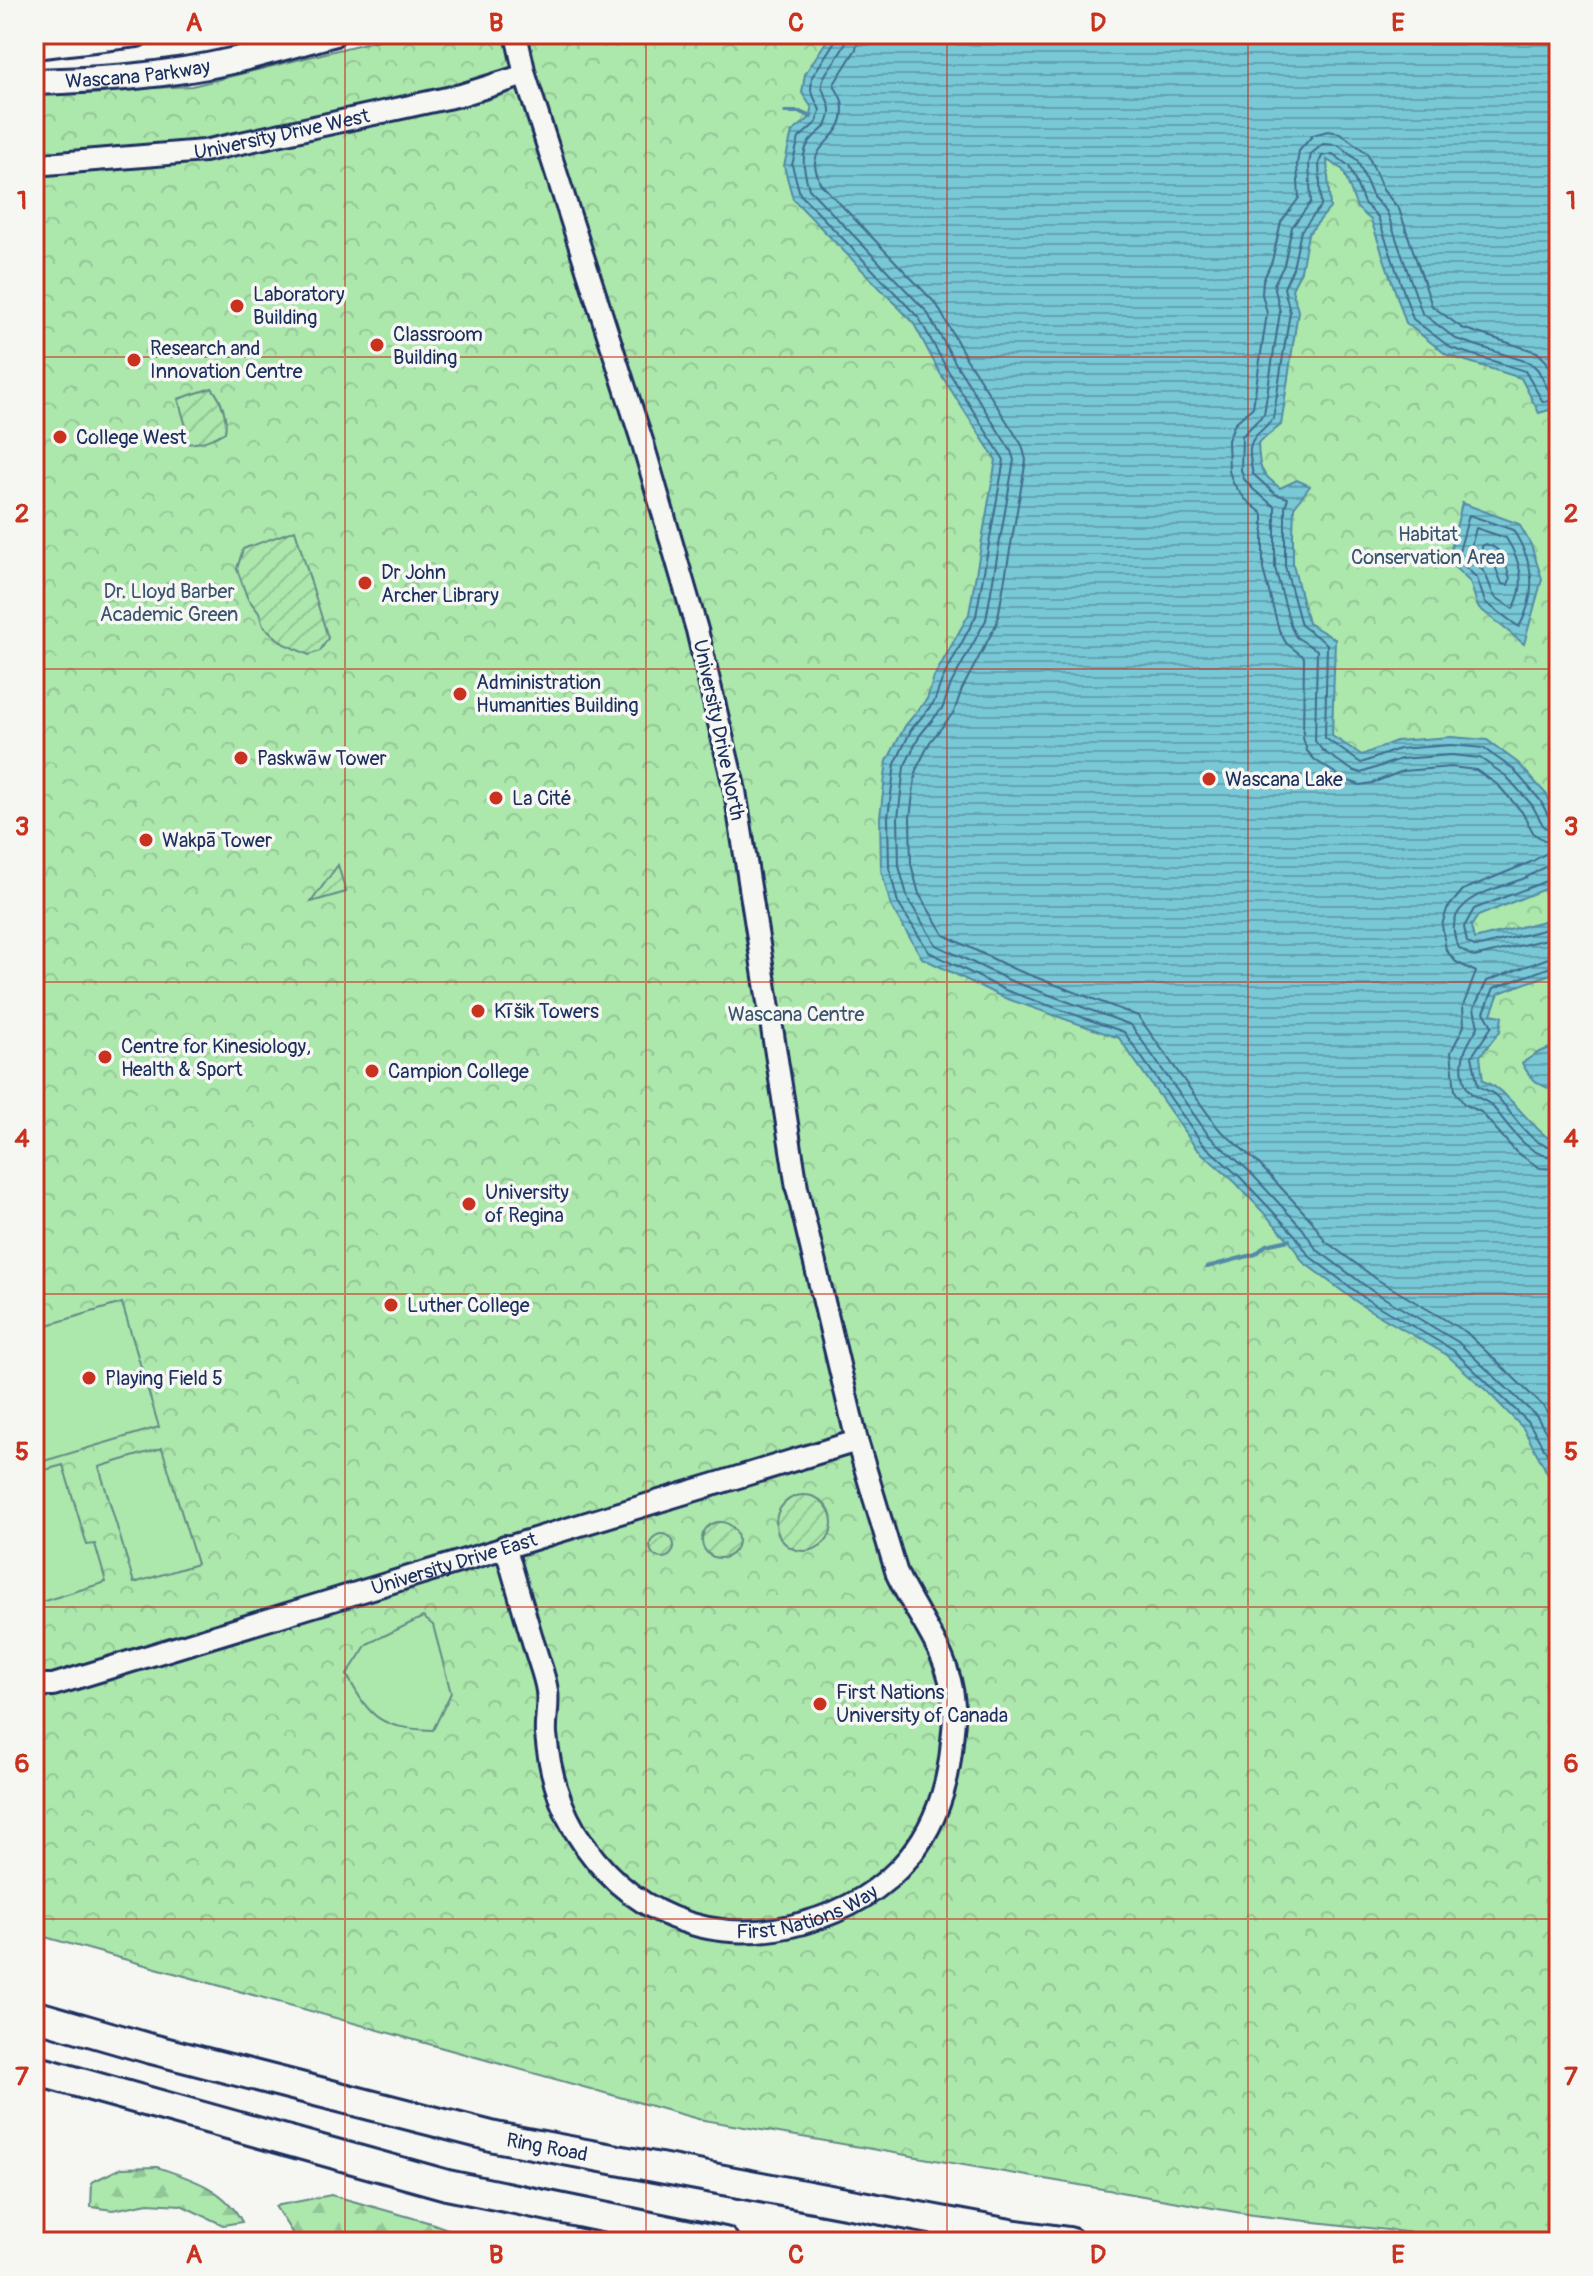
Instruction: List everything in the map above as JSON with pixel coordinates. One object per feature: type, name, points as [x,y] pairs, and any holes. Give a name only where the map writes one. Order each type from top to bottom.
[{"type":"highway","name":"Ring Road","points":[[34,2015],[148,2048],[495,2137],[1010,2234],[1069,2242]]},
{"type":"highway","points":[[34,2070],[447,2185],[724,2242]]},
{"type":"main road","name":"Wascana Parkway","points":[[34,46],[137,34]]},
{"type":"main road","name":"Wascana Parkway","points":[[34,82],[108,80],[229,62],[332,34]]},
{"type":"street","name":"University Drive North","points":[[516,34],[525,75],[643,444],[697,630],[735,791],[797,1188],[857,1441]]},
{"type":"street","name":"University Drive West","points":[[34,165],[204,151],[461,95],[525,75]]},
{"type":"street","name":"University Drive East","points":[[43,1685],[857,1441]]},
{"type":"street","name":"First Nations Way","points":[[505,1546],[547,1691],[546,1734],[557,1793],[575,1831],[603,1868],[627,1891],[661,1914],[697,1926],[727,1932],[754,1932],[781,1929],[821,1918],[847,1908],[879,1889],[903,1866],[920,1840],[945,1786],[955,1705],[948,1672],[934,1637],[897,1574],[857,1441]]},
{"type":"green space","name":"Wascana Centre","points":[[402,34],[1559,34],[1559,2242],[1495,2242],[1253,2215],[698,2119],[34,1934],[34,94],[192,86]]},
{"type":"green space","points":[[212,388],[223,408],[225,432],[205,441],[185,443],[181,436],[188,433],[178,399]]},
{"type":"green space","points":[[295,530],[328,638],[320,651],[309,655],[284,644],[263,626],[259,613],[247,597],[237,569],[243,549]]},
{"type":"green space","points":[[338,865],[346,892],[311,902]]},
{"type":"green space","name":"Playing Field 5","points":[[122,1303],[159,1427],[34,1464],[34,1329]]},
{"type":"green space","points":[[162,1448],[197,1564],[134,1583],[99,1467]]},
{"type":"green space","points":[[63,1465],[87,1545],[95,1544],[106,1582],[38,1603],[34,1591],[34,1473]]},
{"type":"green space","points":[[804,1495],[823,1504],[832,1523],[823,1542],[804,1551],[785,1542],[776,1523],[785,1504]]},
{"type":"green space","points":[[720,1522],[733,1527],[738,1540],[733,1553],[720,1558],[707,1553],[702,1540],[707,1527]]},
{"type":"green space","points":[[662,1534],[673,1541],[674,1546],[667,1557],[662,1558],[651,1551],[650,1546],[657,1535]]},
{"type":"green space","points":[[423,1617],[433,1625],[451,1693],[433,1730],[401,1727],[380,1719],[363,1702],[347,1675],[367,1644]]},
{"type":"green space","points":[[157,2167],[217,2193],[242,2222],[223,2225],[181,2205],[148,2203],[113,2210],[91,2207],[92,2182],[121,2168]]},
{"type":"green space","points":[[331,2195],[431,2223],[483,2242],[298,2242],[275,2206]]},
{"type":"water","name":"Wascana Lake","points":[[831,34],[1559,34],[1559,407],[1539,413],[1521,378],[1447,355],[1406,323],[1371,220],[1357,208],[1343,170],[1327,160],[1330,208],[1308,234],[1301,271],[1292,289],[1298,311],[1281,425],[1258,443],[1262,469],[1280,488],[1297,480],[1310,486],[1294,507],[1293,565],[1308,623],[1335,639],[1332,736],[1362,755],[1396,741],[1451,737],[1487,740],[1518,763],[1547,795],[1559,821],[1559,875],[1552,886],[1478,916],[1471,926],[1474,939],[1559,917],[1559,971],[1499,993],[1491,1014],[1502,1016],[1500,1031],[1480,1056],[1483,1081],[1502,1092],[1551,1140],[1559,1138],[1559,1494],[1523,1428],[1488,1392],[1447,1355],[1361,1305],[1303,1262],[1289,1240],[1235,1182],[1196,1148],[1119,1038],[1002,997],[922,958],[891,906],[881,869],[880,817],[887,761],[905,726],[927,699],[934,677],[969,614],[996,460],[940,373],[913,322],[793,199],[784,166],[792,132],[811,117],[812,108],[802,93],[805,74]]},
{"type":"water","points":[[1462,503],[1519,524],[1531,545],[1542,579],[1524,644],[1478,607],[1470,582],[1448,561]]},
{"type":"water","points":[[1559,1045],[1559,1092],[1537,1082],[1522,1063],[1539,1052]]},
{"type":"waterway","points":[[785,112],[800,112],[811,117]]},
{"type":"waterway","points":[[1207,1267],[1256,1254],[1266,1245],[1289,1240]]},
{"type":"place","name":"Laboratory Building","points":[[237,306]]},
{"type":"place","name":"Classroom Building","points":[[377,345]]},
{"type":"place","name":"Research and Innovation Centre","points":[[134,360]]},
{"type":"place","name":"College West","points":[[60,437]]},
{"type":"place","name":"Dr John Archer Library","points":[[365,583]]},
{"type":"place","name":"Administration Humanities Building","points":[[460,694]]},
{"type":"place","name":"Paskwāw Tower","points":[[241,758]]},
{"type":"place","name":"Wascana Lake","points":[[1209,779]]},
{"type":"place","name":"La Cité","points":[[496,798]]},
{"type":"place","name":"Wakpā Tower","points":[[146,840]]},
{"type":"place","name":"Kīšik Towers","points":[[478,1011]]},
{"type":"place","name":"Centre for Kinesiology, Health & Sport","points":[[105,1057]]},
{"type":"place","name":"Campion College","points":[[372,1071]]},
{"type":"place","name":"University of Regina","points":[[469,1204]]},
{"type":"place","name":"Luther College","points":[[391,1305]]},
{"type":"place","name":"Playing Field 5","points":[[89,1378]]},
{"type":"place","name":"First Nations University of Canada","points":[[820,1704]]},
{"type":"park label","name":"Habitat Conservation Area","points":[[1428,546]]},
{"type":"park label","name":"Dr. Lloyd Barber Academic Green","points":[[169,602]]}]
